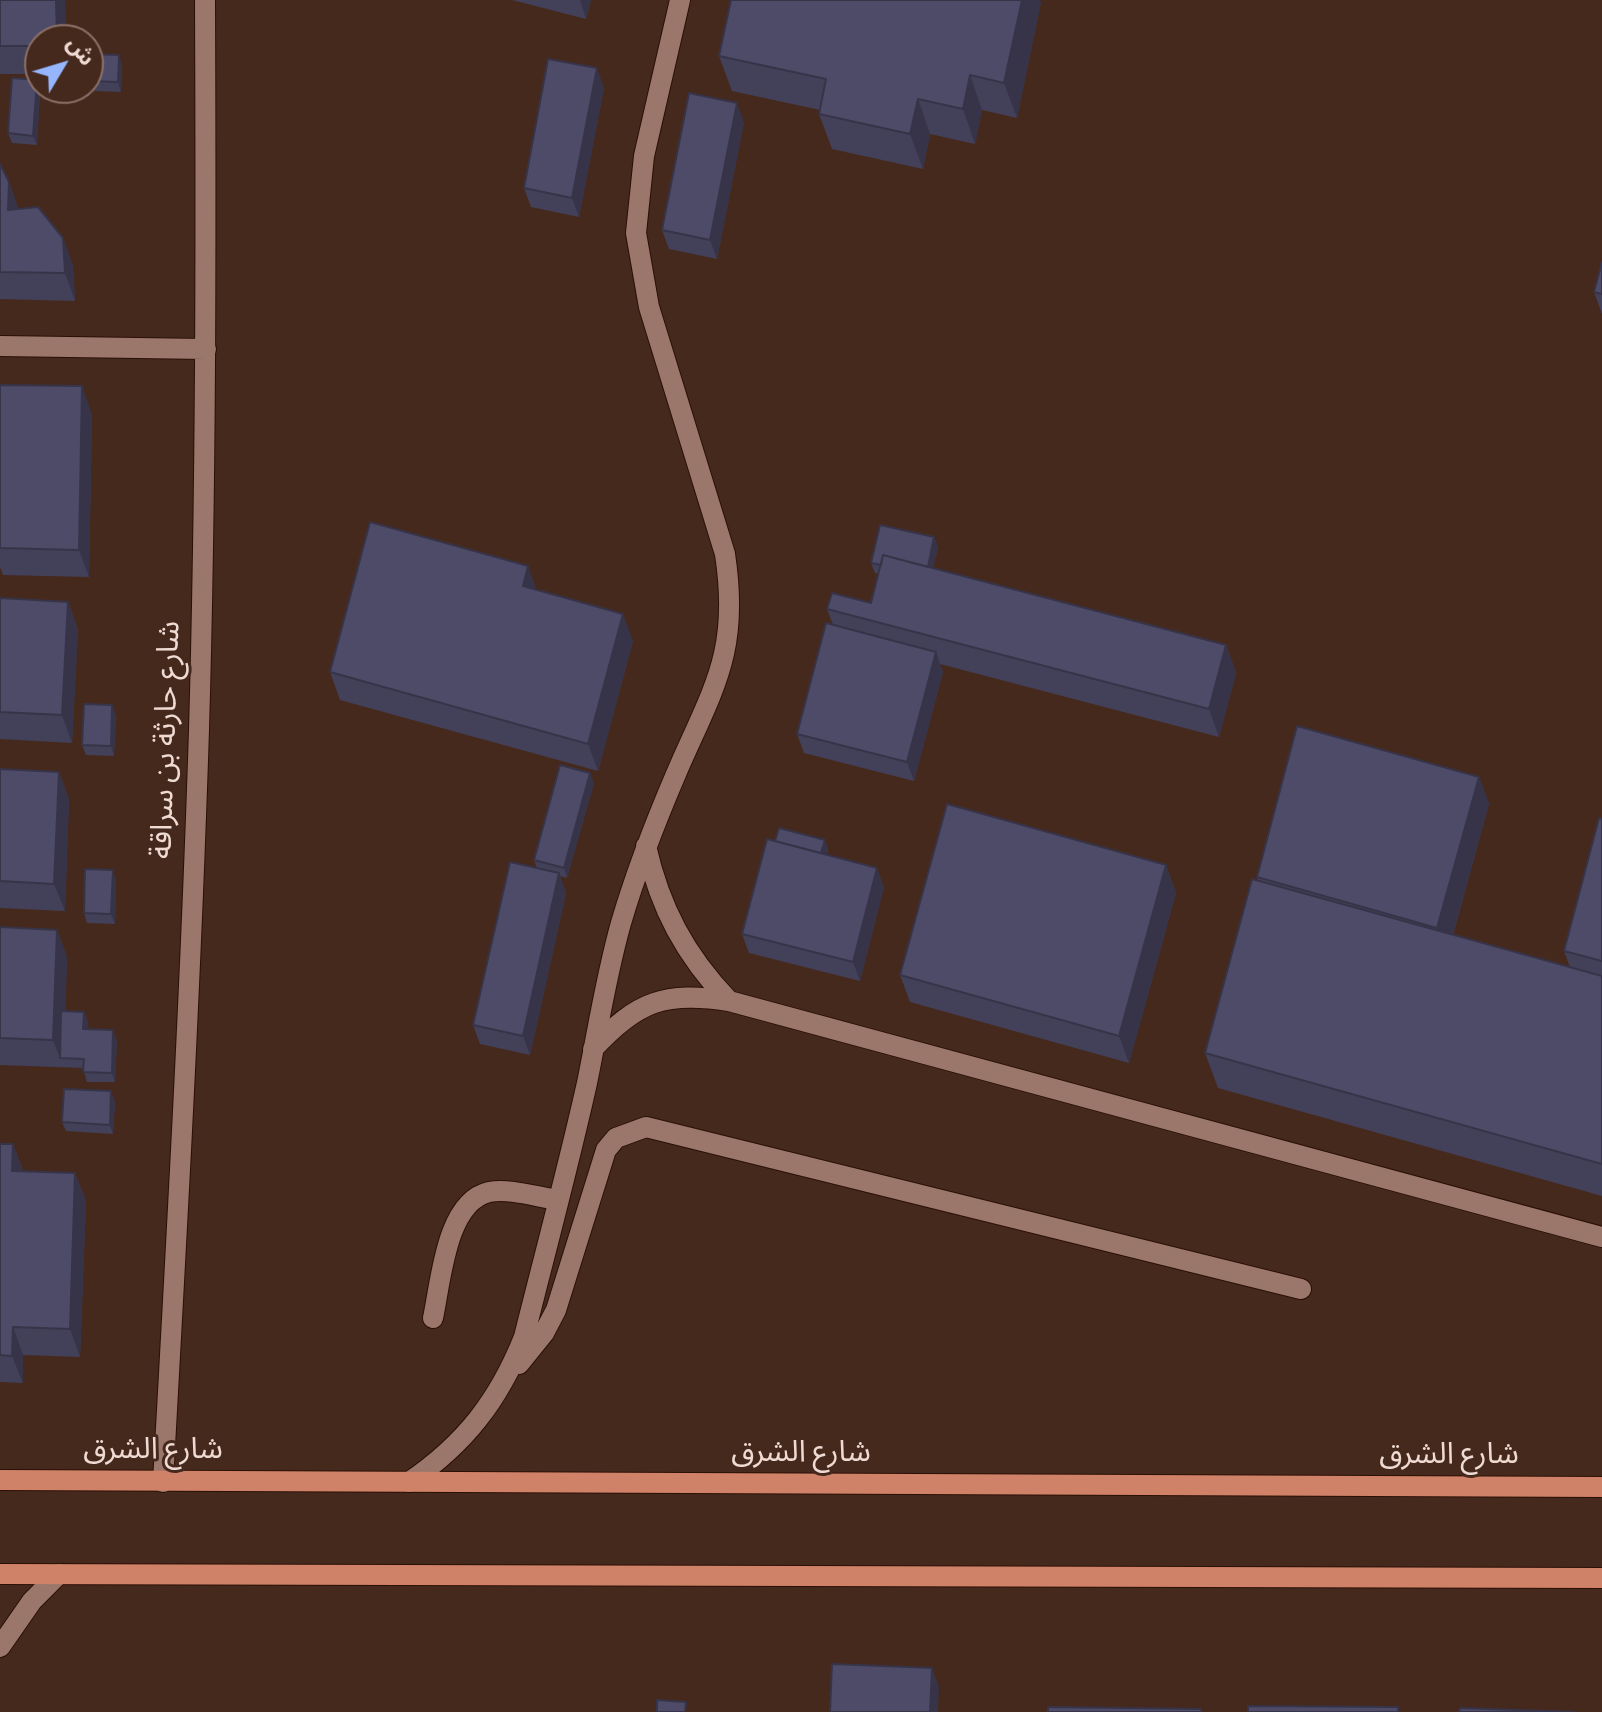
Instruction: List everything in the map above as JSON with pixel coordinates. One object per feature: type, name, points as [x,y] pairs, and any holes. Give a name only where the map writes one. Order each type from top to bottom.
[{"type":"main road","name":"شارع الشرق","points":[[0,1480],[1602,1487]]},
{"type":"main road","points":[[0,1574],[1602,1578]]},
{"type":"street","name":"شارع حارثة بن سراقة","points":[[163,1482],[187,1041],[199,727],[206,349],[205,0]]},
{"type":"street","points":[[409,1482],[440,1461],[467,1436],[510,1372],[524,1337],[621,923],[646,846],[725,664],[731,628],[731,591],[725,554],[649,307],[636,233],[644,156],[680,0]]},
{"type":"street","points":[[0,346],[206,349]]},
{"type":"street","points":[[646,846],[662,904],[683,947],[729,1001]]},
{"type":"street","points":[[593,1049],[619,1020],[653,1002],[691,995],[729,1001],[1602,1237]]},
{"type":"street","points":[[510,1372],[529,1355],[556,1310],[606,1150],[616,1138],[646,1127],[1301,1289]]},
{"type":"street","points":[[433,1318],[453,1230],[466,1205],[491,1192],[558,1200]]},
{"type":"street","points":[[0,1647],[32,1601],[59,1574]]},
{"type":"building","points":[[0,0],[56,0],[57,24],[24,24],[24,46],[0,46]]},
{"type":"building","points":[[731,0],[1022,0],[1004,83],[970,75],[963,109],[918,99],[910,134],[819,114],[826,79],[719,56]]},
{"type":"building","points":[[104,55],[119,55],[118,82],[104,82]]},
{"type":"building","points":[[548,59],[597,68],[572,198],[524,188]]},
{"type":"building","points":[[12,78],[24,79],[24,104],[35,104],[33,136],[8,133]]},
{"type":"building","points":[[689,93],[737,103],[710,240],[662,230]]},
{"type":"building","points":[[0,164],[9,182],[8,210],[38,207],[63,238],[65,273],[0,272]]},
{"type":"building","points":[[1602,262],[1602,294],[1594,292]]},
{"type":"building","points":[[0,385],[82,386],[79,550],[0,548]]},
{"type":"building","points":[[370,522],[528,566],[523,586],[623,614],[588,744],[330,672]]},
{"type":"building","points":[[880,525],[934,537],[928,567],[883,555],[881,565],[871,563]]},
{"type":"building","points":[[883,555],[1226,645],[1209,709],[827,609],[832,593],[871,603]]},
{"type":"building","points":[[0,598],[68,602],[62,715],[0,712]]},
{"type":"building","points":[[826,623],[936,652],[907,762],[797,734]]},
{"type":"building","points":[[84,704],[112,705],[111,746],[82,745]]},
{"type":"building","points":[[1297,726],[1479,777],[1437,928],[1257,877]]},
{"type":"building","points":[[560,765],[590,773],[564,868],[534,860]]},
{"type":"building","points":[[0,769],[59,772],[54,884],[0,881]]},
{"type":"building","points":[[947,804],[1166,865],[1119,1036],[900,975]]},
{"type":"building","points":[[1599,818],[1602,819],[1602,961],[1564,951]]},
{"type":"building","points":[[779,828],[825,840],[821,853],[775,841]]},
{"type":"building","points":[[767,839],[877,868],[853,962],[742,934]]},
{"type":"building","points":[[510,862],[559,873],[523,1036],[473,1025]]},
{"type":"building","points":[[85,869],[113,870],[111,914],[84,913]]},
{"type":"building","points":[[1252,879],[1602,976],[1602,1164],[1205,1053]]},
{"type":"building","points":[[0,927],[57,930],[53,1040],[0,1038]]},
{"type":"building","points":[[61,1011],[84,1012],[83,1029],[113,1030],[112,1073],[83,1072],[84,1059],[60,1058]]},
{"type":"building","points":[[64,1089],[111,1091],[110,1125],[62,1122]]},
{"type":"building","points":[[0,1144],[13,1144],[12,1171],[75,1173],[70,1329],[13,1327],[12,1356],[0,1355]]},
{"type":"building","points":[[832,1664],[932,1668],[930,1712],[830,1712]]},
{"type":"building","points":[[657,1700],[686,1702],[685,1712],[657,1712]]},
{"type":"building","points":[[1248,1706],[1398,1707],[1398,1712],[1248,1712]]},
{"type":"building","points":[[1048,1707],[1201,1709],[1201,1712],[1048,1712]]},
{"type":"building","points":[[1460,1708],[1574,1712],[1459,1712]]}]
